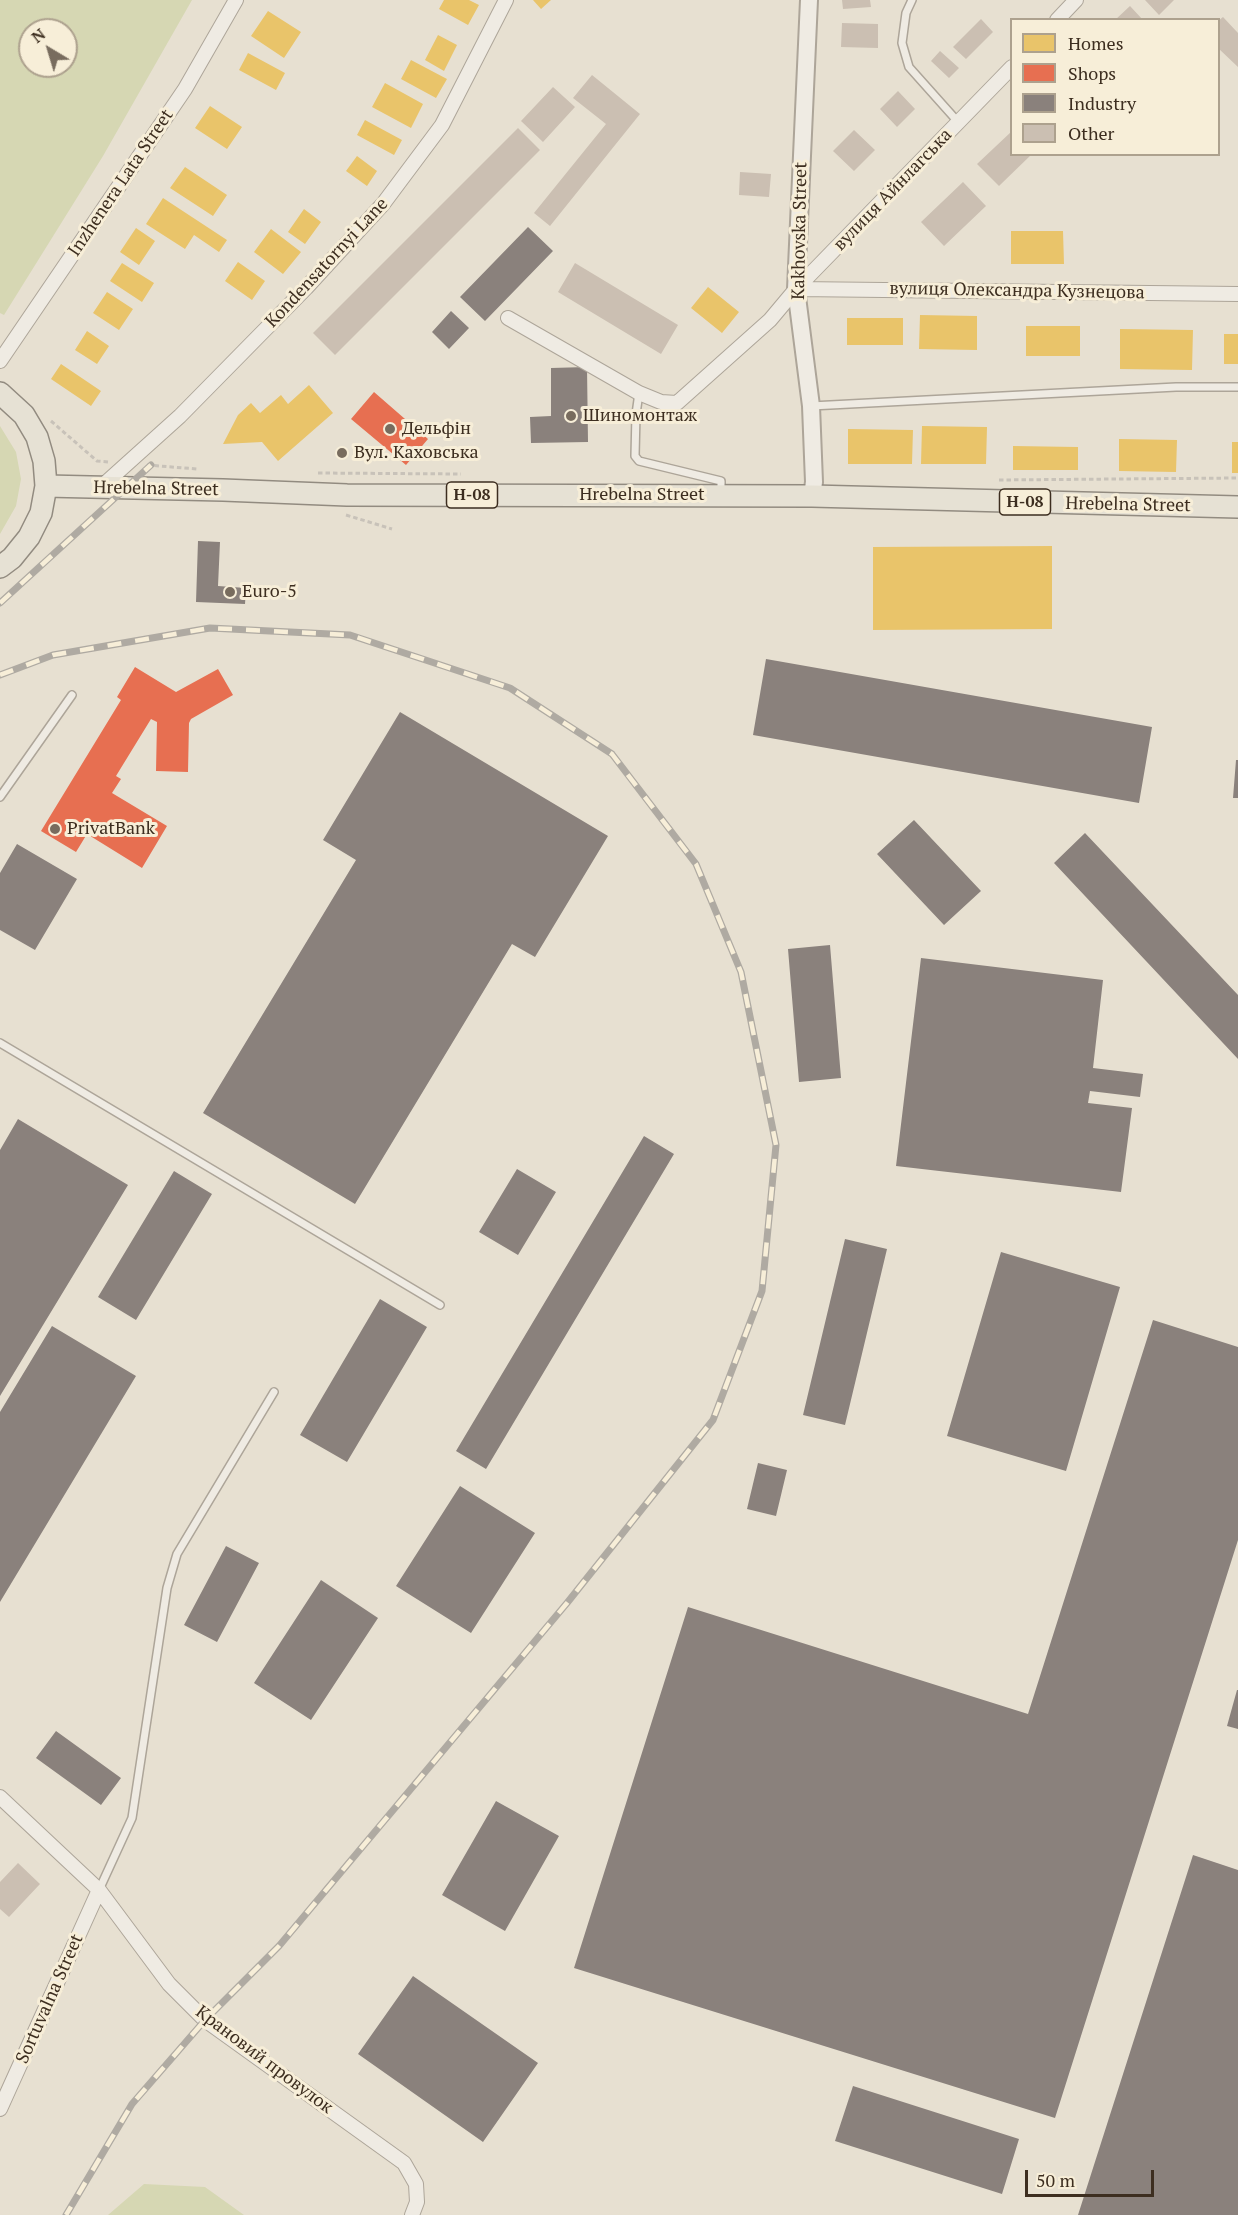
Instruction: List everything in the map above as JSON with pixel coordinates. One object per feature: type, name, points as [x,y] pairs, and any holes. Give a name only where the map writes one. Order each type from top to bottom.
[{"type":"main road","points":[[0,393],[24,416],[37,437],[44,461],[46,486],[41,513],[29,537],[12,558],[0,567]]},
{"type":"main road","name":"Hrebelna Street","points":[[46,486],[347,495],[721,495],[813,489],[1238,507]]},
{"type":"street","name":"Inzhenera Lata Street","points":[[0,361],[185,89],[236,0]]},
{"type":"street","name":"Kondensatornyi Lane","points":[[100,488],[180,416],[298,296],[383,204],[442,126],[506,0]]},
{"type":"street","name":"Kakhovska Street","points":[[809,0],[796,289],[812,406],[813,489]]},
{"type":"street","points":[[1059,18],[1076,0]]},
{"type":"street","name":"вулиця Айнлагська","points":[[508,318],[639,393],[661,402],[676,403],[770,320],[796,289],[1010,68]]},
{"type":"street","name":"вулиця Олександра Кузнецова","points":[[796,289],[1238,294]]},
{"type":"street","name":"Крановий провулок","points":[[0,1797],[99,1890],[169,1984],[205,2020],[404,2163],[416,2184],[417,2202],[412,2215]]},
{"type":"street","name":"Sortuvalna Street","points":[[0,2109],[99,1890]]},
{"type":"lane","points":[[912,0],[906,13],[903,43],[909,67],[958,123]]},
{"type":"lane","points":[[812,406],[1176,387],[1238,387]]},
{"type":"lane","points":[[639,393],[635,456],[639,461],[721,481],[721,495]]},
{"type":"lane","points":[[0,797],[72,695]]},
{"type":"lane","points":[[0,1043],[440,1305]]},
{"type":"lane","points":[[99,1890],[132,1818],[167,1588],[177,1554],[274,1392]]},
{"type":"path","points":[[46,416],[97,461],[151,465]]},
{"type":"path","points":[[995,480],[1238,478]]},
{"type":"path","points":[[346,515],[392,529]]},
{"type":"green space","points":[[0,0],[192,0],[103,156],[4,315],[0,313]]},
{"type":"green space","points":[[0,426],[16,452],[21,479],[16,506],[0,534]]},
{"type":"green space","points":[[144,2184],[205,2187],[244,2215],[108,2215]]},
{"type":"building: Homes","points":[[444,0],[469,0],[479,5],[468,25],[439,9]]},
{"type":"building: Homes","points":[[533,0],[551,0],[541,9]]},
{"type":"building: Homes","points":[[268,11],[301,32],[284,58],[251,36]]},
{"type":"building: Homes","points":[[438,35],[457,45],[444,71],[425,60]]},
{"type":"building: Homes","points":[[248,53],[285,73],[276,90],[239,70]]},
{"type":"building: Homes","points":[[411,60],[447,79],[436,98],[401,79]]},
{"type":"building: Homes","points":[[385,83],[423,104],[411,128],[372,107]]},
{"type":"building: Homes","points":[[210,106],[242,127],[227,149],[195,128]]},
{"type":"building: Homes","points":[[365,120],[402,140],[394,155],[357,135]]},
{"type":"building: Homes","points":[[357,156],[377,171],[367,186],[346,171]]},
{"type":"building: Homes","points":[[185,167],[227,195],[213,216],[170,188]]},
{"type":"building: Homes","points":[[163,198],[227,240],[219,252],[194,235],[185,249],[146,224]]},
{"type":"building: Homes","points":[[304,209],[321,222],[305,244],[288,232]]},
{"type":"building: Homes","points":[[136,228],[155,241],[139,265],[120,252]]},
{"type":"building: Homes","points":[[271,229],[301,252],[283,274],[254,252]]},
{"type":"building: Homes","points":[[1011,231],[1063,231],[1064,264],[1011,264]]},
{"type":"building: Homes","points":[[238,262],[265,281],[252,300],[225,281]]},
{"type":"building: Homes","points":[[122,263],[154,283],[142,302],[110,281]]},
{"type":"building: Homes","points":[[708,287],[739,312],[722,333],[691,308]]},
{"type":"building: Homes","points":[[107,292],[133,309],[119,330],[93,313]]},
{"type":"building: Homes","points":[[920,315],[977,316],[977,350],[919,349]]},
{"type":"building: Homes","points":[[847,318],[903,318],[903,345],[847,345]]},
{"type":"building: Homes","points":[[1026,326],[1080,326],[1080,356],[1026,356]]},
{"type":"building: Homes","points":[[1120,329],[1193,330],[1192,370],[1120,369]]},
{"type":"building: Homes","points":[[87,331],[109,346],[97,364],[75,350]]},
{"type":"building: Homes","points":[[1224,334],[1238,334],[1238,364],[1224,364]]},
{"type":"building: Homes","points":[[61,364],[101,391],[91,406],[51,379]]},
{"type":"building: Homes","points":[[309,385],[333,413],[278,461],[262,442],[223,444],[238,415],[251,403],[260,413],[281,395],[288,404]]},
{"type":"building: Homes","points":[[922,426],[987,427],[986,464],[921,464]]},
{"type":"building: Homes","points":[[848,429],[913,430],[912,464],[848,464]]},
{"type":"building: Homes","points":[[1119,439],[1177,440],[1176,472],[1119,471]]},
{"type":"building: Homes","points":[[1232,442],[1238,442],[1238,473],[1232,473]]},
{"type":"building: Homes","points":[[1013,446],[1078,447],[1078,470],[1013,470]]},
{"type":"building: Homes","points":[[1052,546],[1052,629],[873,630],[873,547]]},
{"type":"building: Shops","name":"Дельфін","points":[[374,392],[428,439],[406,465],[351,419]]},
{"type":"building: Shops","points":[[135,667],[176,692],[218,669],[233,695],[191,719],[188,772],[156,771],[157,722],[151,719],[116,776],[121,779],[112,793],[167,826],[142,868],[87,834],[76,852],[41,831],[121,700],[117,697]]},
{"type":"building: Industry","points":[[528,227],[553,251],[485,321],[460,297]]},
{"type":"building: Industry","points":[[451,311],[469,328],[449,349],[432,332]]},
{"type":"building: Industry","points":[[587,367],[588,442],[531,443],[530,417],[551,416],[551,368]]},
{"type":"building: Industry","points":[[198,541],[220,542],[218,586],[246,588],[245,604],[196,602]]},
{"type":"building: Industry","points":[[766,659],[1152,727],[1139,803],[753,735]]},
{"type":"building: Industry","points":[[400,712],[608,836],[535,957],[512,944],[355,1204],[203,1113],[356,860],[323,840]]},
{"type":"building: Industry","points":[[1236,760],[1238,760],[1238,798],[1233,798]]},
{"type":"building: Industry","points":[[914,820],[981,891],[944,925],[877,854]]},
{"type":"building: Industry","points":[[1085,833],[1238,995],[1238,1059],[1054,863]]},
{"type":"building: Industry","points":[[17,844],[77,879],[35,950],[0,930],[0,873]]},
{"type":"building: Industry","points":[[830,945],[841,1078],[799,1082],[788,949]]},
{"type":"building: Industry","points":[[921,958],[1103,980],[1093,1068],[1143,1074],[1140,1097],[1090,1091],[1088,1103],[1132,1108],[1121,1192],[896,1166]]},
{"type":"building: Industry","points":[[18,1119],[128,1185],[0,1396],[0,1150]]},
{"type":"building: Industry","points":[[644,1136],[674,1154],[486,1469],[456,1451]]},
{"type":"building: Industry","points":[[517,1169],[556,1192],[518,1255],[479,1232]]},
{"type":"building: Industry","points":[[174,1171],[212,1194],[136,1320],[98,1297]]},
{"type":"building: Industry","points":[[845,1239],[887,1249],[845,1425],[803,1415]]},
{"type":"building: Industry","points":[[1001,1252],[1120,1287],[1066,1471],[947,1436]]},
{"type":"building: Industry","points":[[380,1299],[427,1327],[347,1462],[300,1435]]},
{"type":"building: Industry","points":[[1153,1320],[1238,1347],[1238,1540],[1055,2118],[574,1968],[688,1607],[1028,1714]]},
{"type":"building: Industry","points":[[52,1326],[136,1376],[0,1602],[0,1412]]},
{"type":"building: Industry","points":[[758,1463],[787,1470],[776,1516],[747,1509]]},
{"type":"building: Industry","points":[[460,1486],[535,1533],[471,1633],[396,1586]]},
{"type":"building: Industry","points":[[226,1546],[259,1563],[217,1642],[184,1625]]},
{"type":"building: Industry","points":[[321,1580],[378,1618],[311,1720],[254,1683]]},
{"type":"building: Industry","points":[[1238,1690],[1238,1729],[1227,1726]]},
{"type":"building: Industry","points":[[56,1731],[121,1778],[101,1805],[36,1758]]},
{"type":"building: Industry","points":[[496,1801],[559,1836],[505,1931],[442,1895]]},
{"type":"building: Industry","points":[[1193,1855],[1238,1870],[1238,2215],[1078,2215]]},
{"type":"building: Industry","points":[[413,1976],[538,2063],[483,2142],[358,2054]]},
{"type":"building: Industry","points":[[853,2086],[1019,2139],[1002,2194],[835,2141]]},
{"type":"building: Other","points":[[842,0],[870,0],[871,7],[843,9]]},
{"type":"building: Other","points":[[1145,0],[1174,0],[1159,15]]},
{"type":"building: Other","points":[[1130,6],[1141,18],[1117,18]]},
{"type":"building: Other","points":[[1223,17],[1238,33],[1238,67],[1220,50],[1220,19]]},
{"type":"building: Other","points":[[981,19],[993,32],[966,59],[953,47]]},
{"type":"building: Other","points":[[842,23],[878,24],[878,48],[841,47]]},
{"type":"building: Other","points":[[940,51],[959,68],[949,78],[931,61]]},
{"type":"building: Other","points":[[592,75],[640,114],[550,226],[534,213],[606,124],[573,98]]},
{"type":"building: Other","points":[[553,87],[575,107],[543,142],[521,121]]},
{"type":"building: Other","points":[[898,91],[915,109],[897,127],[880,109]]},
{"type":"building: Other","points":[[518,128],[540,150],[335,355],[313,333]]},
{"type":"building: Other","points":[[854,130],[875,150],[854,171],[833,151]]},
{"type":"building: Other","points":[[1010,133],[1010,156],[1030,156],[999,186],[977,164]]},
{"type":"building: Other","points":[[740,172],[771,174],[769,197],[739,195]]},
{"type":"building: Other","points":[[963,182],[986,206],[944,246],[921,222]]},
{"type":"building: Other","points":[[575,263],[678,325],[661,354],[558,292]]},
{"type":"building: Other","points":[[18,1863],[40,1884],[9,1917],[0,1909],[0,1882]]},
{"type":"railway","points":[[0,603],[151,465]]},
{"type":"railway","points":[[0,675],[53,655],[210,628],[350,635],[510,688],[612,754],[696,864],[741,972],[776,1145],[762,1291],[713,1420],[567,1603],[279,1946],[205,2020],[132,2104],[66,2215]]},
{"type":"place","name":"Шиномонтаж","points":[[571,416]]},
{"type":"place","name":"Дельфін","points":[[390,429]]},
{"type":"place","name":"Вул. Каховська","points":[[342,453]]},
{"type":"place","name":"Euro-5","points":[[230,592]]},
{"type":"place","name":"PrivatBank","points":[[55,829]]}]
